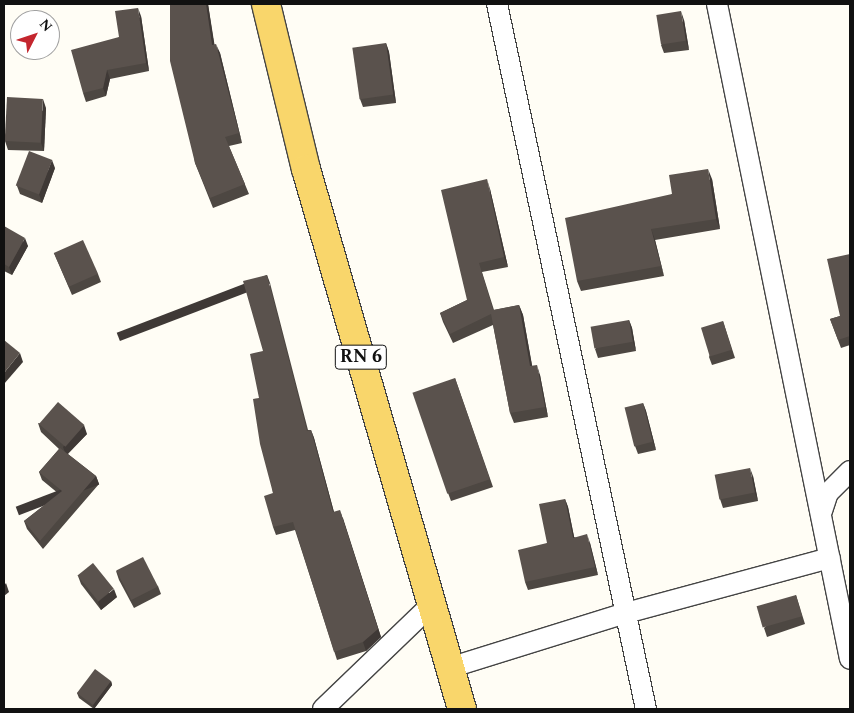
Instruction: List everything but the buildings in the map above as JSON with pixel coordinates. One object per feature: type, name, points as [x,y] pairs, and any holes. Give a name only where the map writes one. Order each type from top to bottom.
[{"type":"main road","name":"RN 6","points":[[266,4],[306,168],[462,709]]},
{"type":"street","points":[[497,4],[646,709]]},
{"type":"street","points":[[717,4],[822,511],[850,659]]},
{"type":"street","points":[[822,511],[828,493],[850,471]]},
{"type":"street","points":[[449,668],[626,613],[830,558]]},
{"type":"street","points":[[323,709],[431,604]]}]
